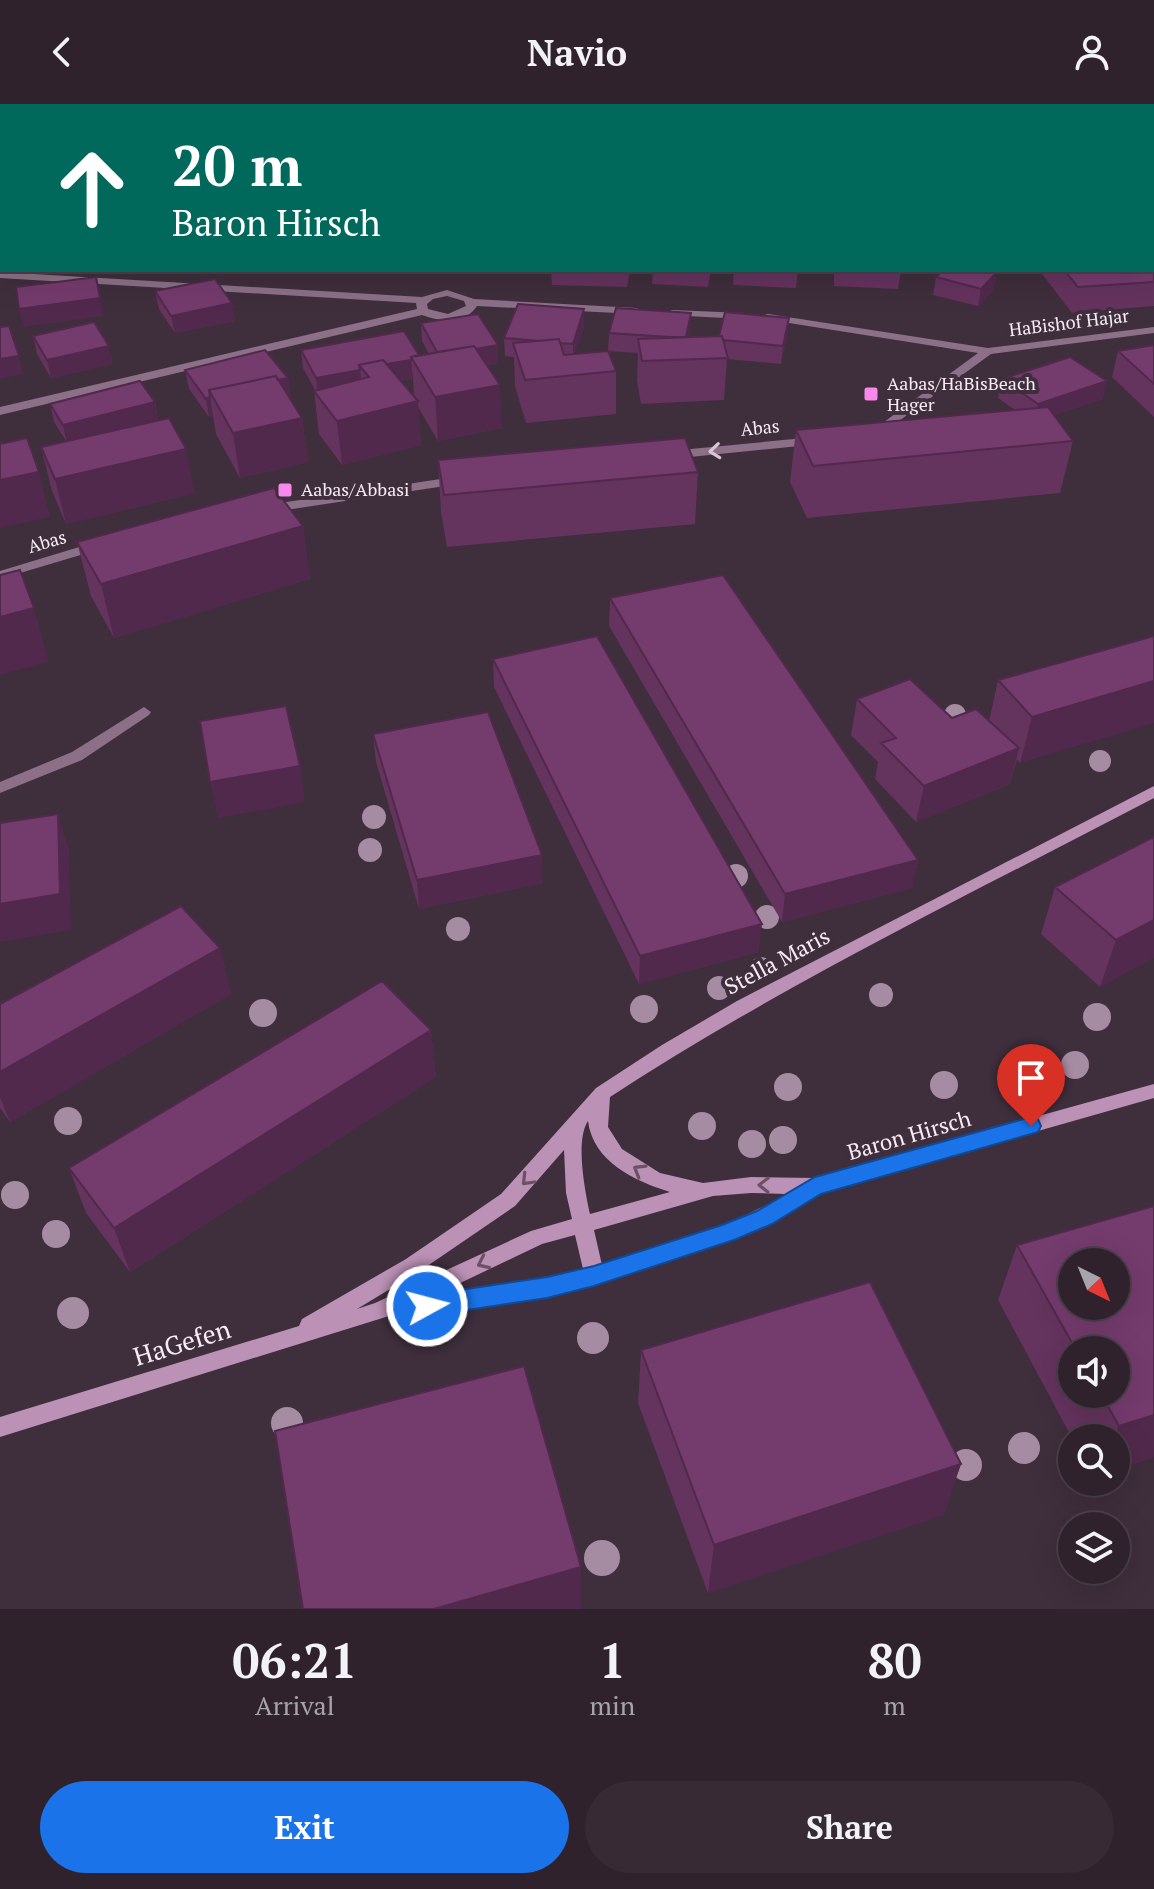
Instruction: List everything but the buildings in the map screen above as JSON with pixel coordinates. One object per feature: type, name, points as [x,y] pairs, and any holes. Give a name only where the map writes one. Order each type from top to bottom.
[{"type":"street","points":[[0,275],[424,305],[436,316],[454,316],[468,311],[471,302]]},
{"type":"street","points":[[0,411],[424,305],[438,294],[455,294],[471,302],[765,317],[988,351]]},
{"type":"street","name":"HaBishof Hajar","points":[[988,351],[1154,330]]},
{"type":"street","points":[[859,437],[874,435],[988,351]]},
{"type":"street","name":"Abas","points":[[655,457],[827,440]]},
{"type":"street","points":[[257,510],[470,479]]},
{"type":"street","name":"Abas","points":[[0,575],[106,544]]},
{"type":"street","points":[[0,788],[77,756],[144,712]]},
{"type":"street","name":"Stella Maris","points":[[284,1341],[413,1265],[497,1208],[531,1177],[602,1093],[668,1050],[743,1006],[1154,791]]},
{"type":"street","name":"Baron Hirsch","points":[[594,1276],[726,1234],[764,1217],[815,1186],[1154,1091]]},
{"type":"street","points":[[602,1093],[598,1110],[601,1134],[633,1168],[679,1187],[713,1188]]},
{"type":"street","points":[[577,1121],[572,1136],[572,1162],[594,1276]]},
{"type":"street","name":"Baron Hirsch","points":[[582,1225],[713,1188],[815,1186]]},
{"type":"street","name":"HaGefen","points":[[0,1427],[379,1311],[538,1237],[582,1225]]},
{"type":"street","name":"HaGefen","points":[[379,1311],[476,1300],[594,1276]]},
{"type":"place","name":"Aabas/HaBisBeach Hager","points":[[871,394]]},
{"type":"place","name":"Aabas/Abbasi","points":[[285,490]]},
{"type":"route","points":[[427,1306],[547,1288],[594,1276],[726,1234],[764,1217],[815,1186],[1031,1126]]}]
